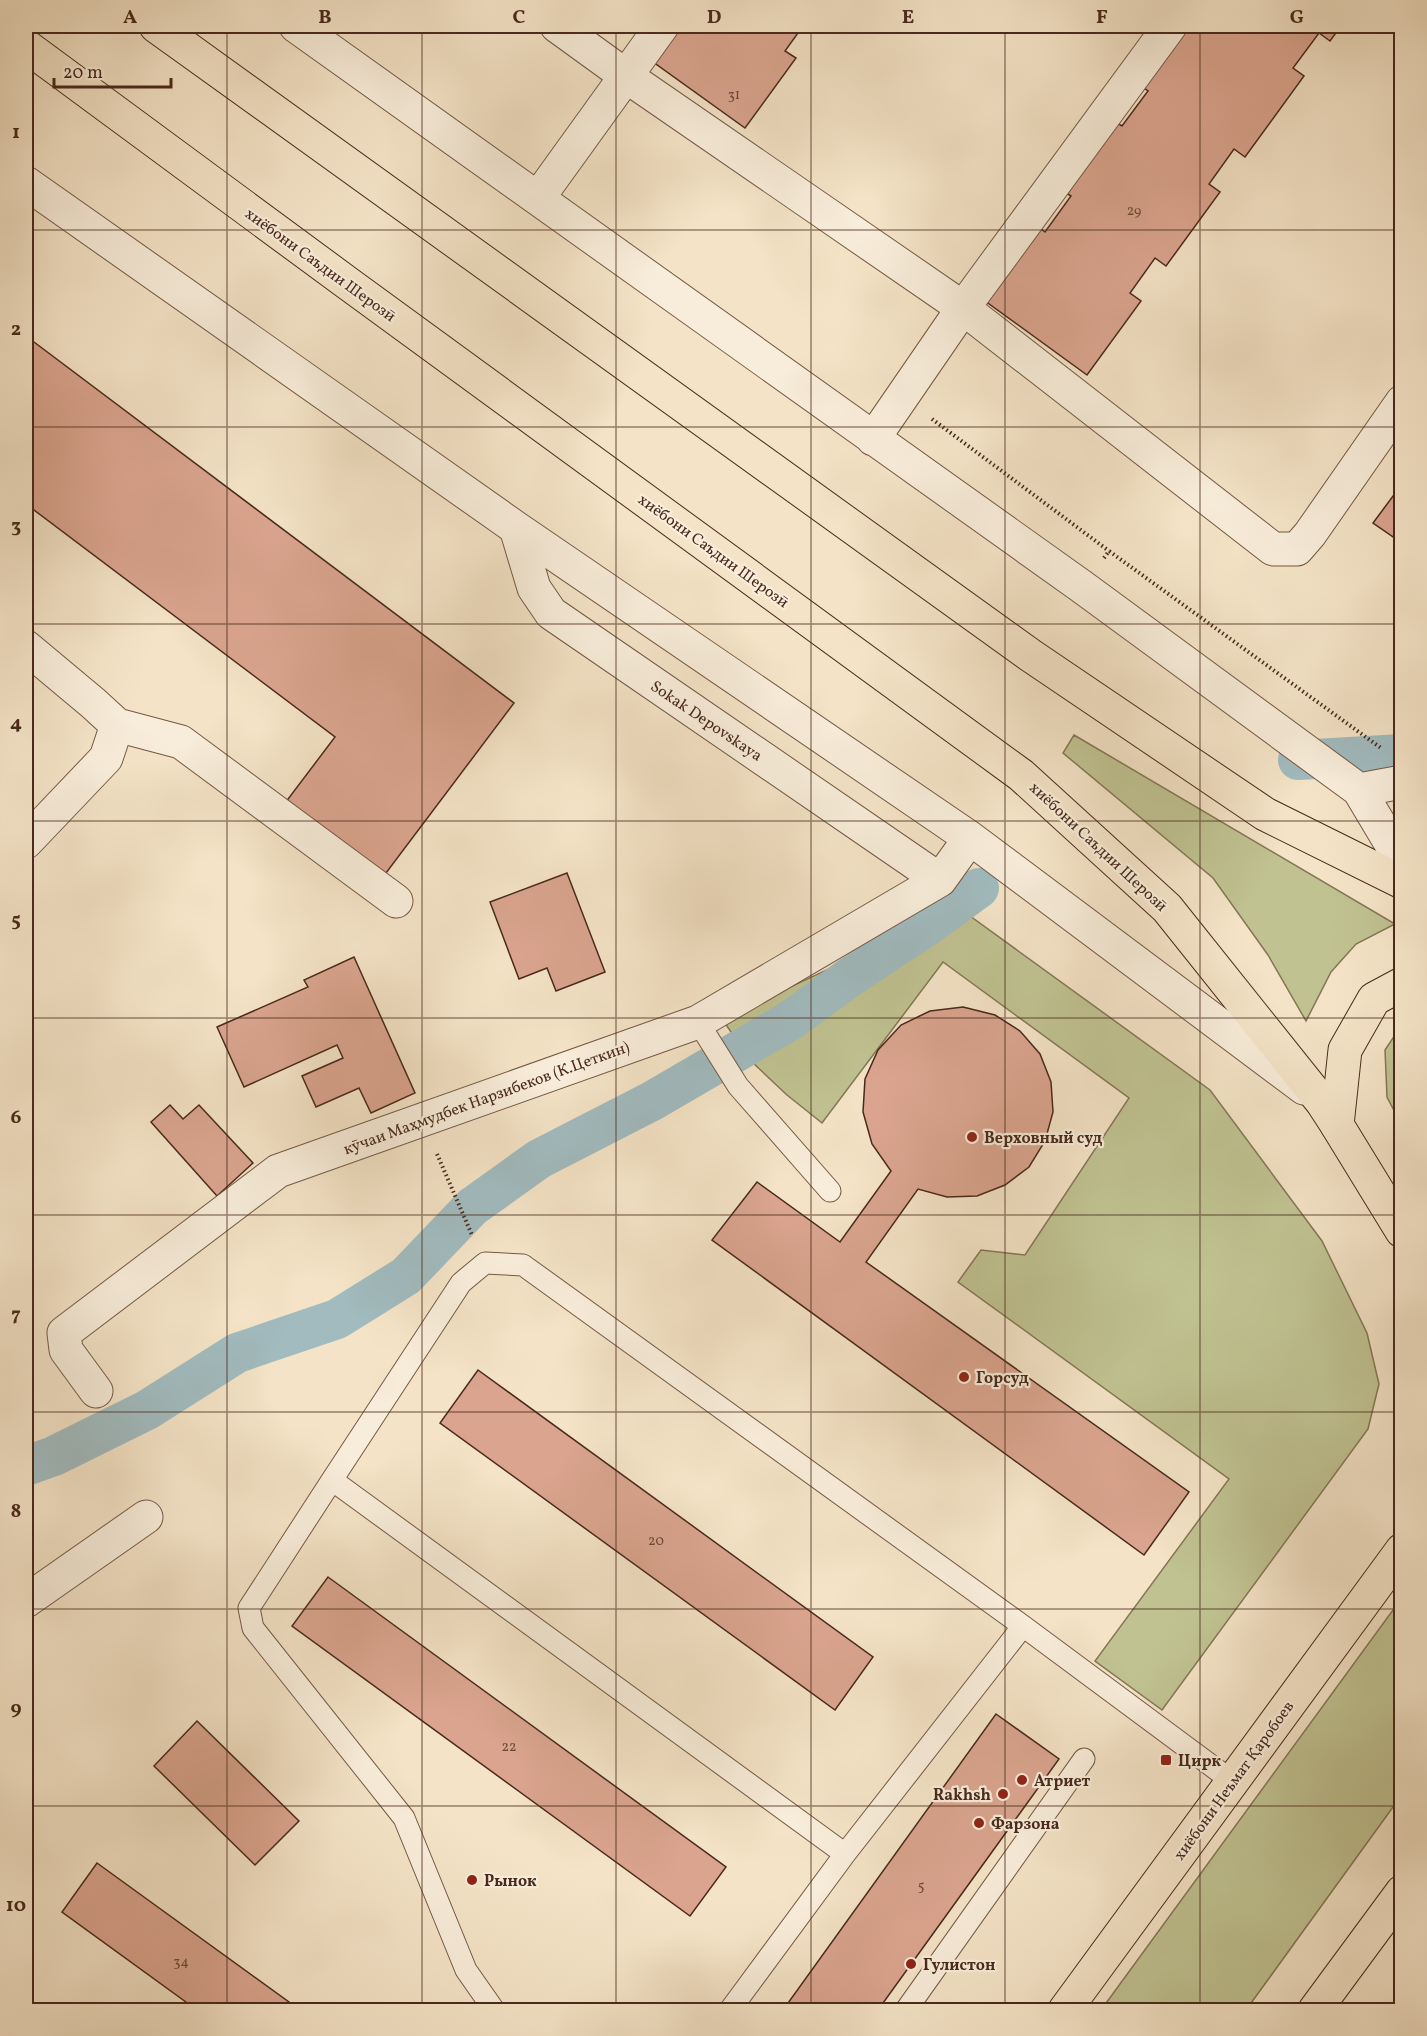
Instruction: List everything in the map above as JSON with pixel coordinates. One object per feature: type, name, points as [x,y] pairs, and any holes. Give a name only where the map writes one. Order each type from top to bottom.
[{"type":"main road","points":[[156,26],[1030,655],[1265,814],[1401,882]]},
{"type":"main road","name":"хиёбони Саъдии Шерозӣ","points":[[26,46],[1021,775],[1167,908],[1329,1113],[1401,1231]]},
{"type":"main road","points":[[1329,1113],[1345,1050],[1374,999],[1401,984]]},
{"type":"main road","name":"хиёбони Неъмат Қаробоев","points":[[1065,2010],[1401,1550]]},
{"type":"main road","points":[[1315,2010],[1401,1892]]},
{"type":"street","points":[[296,26],[1081,586],[1359,790],[1401,862]]},
{"type":"street","points":[[557,26],[963,308],[1273,549],[1297,549],[1310,534],[1401,402]]},
{"type":"street","points":[[538,198],[663,26]]},
{"type":"street","points":[[873,439],[963,308],[1170,26]]},
{"type":"street","points":[[26,183],[516,528],[970,838],[1329,1113]]},
{"type":"street","name":"Sokak Depovskaya","points":[[516,528],[534,588],[551,613],[940,880]]},
{"type":"street","points":[[26,647],[117,725],[181,742],[396,901]]},
{"type":"street","points":[[26,842],[106,758],[117,725]]},
{"type":"street","points":[[1359,790],[1401,782]]},
{"type":"street","name":"кӯчаи Маҳмудбек Нарзибеков (К.Цеткин)","points":[[96,1391],[66,1350],[64,1334],[278,1171],[705,1035],[940,880],[970,838]]},
{"type":"street","points":[[26,1601],[146,1517]]},
{"type":"lane","points":[[705,1035],[738,1086],[831,1191]]},
{"type":"lane","points":[[494,2010],[466,1970],[404,1818],[253,1628],[249,1608],[460,1283],[485,1263],[523,1265],[1023,1626],[1232,1781]]},
{"type":"lane","points":[[332,1480],[845,1854]]},
{"type":"lane","points":[[730,2010],[845,1854],[1023,1626]]},
{"type":"lane","points":[[906,2010],[1084,1759]]},
{"type":"path","points":[[902,397],[1109,551],[1383,749]]},
{"type":"path","points":[[1081,586],[1109,551]]},
{"type":"path","points":[[436,1153],[466,1221]]},
{"type":"green space","points":[[1074,735],[1395,924],[1356,944],[1331,972],[1306,1021],[1268,955],[1213,878],[1063,753]]},
{"type":"green space","points":[[959,908],[1210,1090],[1322,1241],[1367,1333],[1379,1384],[1368,1429],[1162,1710],[1095,1661],[1229,1479],[958,1282],[981,1250],[1025,1255],[1129,1098],[943,962],[822,1123],[787,1095],[752,1062],[722,1019]]},
{"type":"green space","points":[[1401,1026],[1401,1124],[1387,1097],[1385,1050]]},
{"type":"green space","points":[[1401,1599],[1401,1796],[1246,2010],[1101,2010]]},
{"type":"building","points":[[674,26],[803,26],[785,51],[796,58],[745,128],[649,59]]},
{"type":"building","points":[[1179,26],[1341,26],[1330,41],[1319,33],[1293,68],[1304,76],[1245,157],[1234,149],[1209,184],[1220,192],[1166,266],[1155,258],[1130,293],[1141,301],[1087,375],[981,298],[1035,224],[1045,232],[1071,196],[1060,189],[1111,119],[1122,126],[1148,91],[1137,83]]},
{"type":"building","points":[[26,336],[514,703],[383,877],[285,803],[335,737],[26,504]]},
{"type":"building","points":[[1402,484],[1402,543],[1373,523]]},
{"type":"building","points":[[567,873],[605,972],[556,991],[547,968],[519,979],[490,902]]},
{"type":"building","points":[[354,957],[415,1093],[371,1113],[359,1088],[316,1107],[302,1076],[343,1058],[337,1045],[244,1087],[217,1027],[308,987],[304,980]]},
{"type":"building","name":"Горсуд","points":[[963,1007],[995,1015],[1020,1031],[1040,1054],[1051,1082],[1053,1112],[1045,1141],[1029,1167],[1005,1185],[977,1196],[947,1197],[918,1189],[866,1262],[1189,1492],[1144,1555],[712,1240],[757,1182],[840,1242],[891,1171],[872,1144],[863,1112],[865,1079],[878,1050],[901,1025],[930,1011]]},
{"type":"building","points":[[170,1105],[183,1119],[199,1105],[253,1163],[217,1196],[151,1122]]},
{"type":"building","points":[[478,1370],[873,1657],[835,1710],[440,1423]]},
{"type":"building","points":[[328,1577],[726,1867],[690,1916],[292,1626]]},
{"type":"building","points":[[996,1714],[1059,1759],[878,2010],[783,2010]]},
{"type":"building","points":[[197,1721],[299,1821],[255,1865],[154,1766]]},
{"type":"building","points":[[97,1863],[300,2010],[197,2010],[62,1912]]},
{"type":"waterway","points":[[1298,760],[1402,754]]},
{"type":"waterway","points":[[26,1466],[54,1456],[147,1410],[237,1353],[337,1319],[406,1276],[472,1207],[539,1159],[652,1101],[791,1020],[979,888]]},
{"type":"place","name":"Верховный суд","points":[[972,1137]]},
{"type":"place","name":"Горсуд","points":[[964,1377]]},
{"type":"place","name":"Цирк","points":[[1166,1760]]},
{"type":"place","name":"Атриет","points":[[1022,1780]]},
{"type":"place","name":"Rakhsh","points":[[1003,1794]]},
{"type":"place","name":"Фарзона","points":[[979,1823]]},
{"type":"place","name":"Рынок","points":[[472,1880]]},
{"type":"place","name":"Гулистон","points":[[911,1964]]}]
